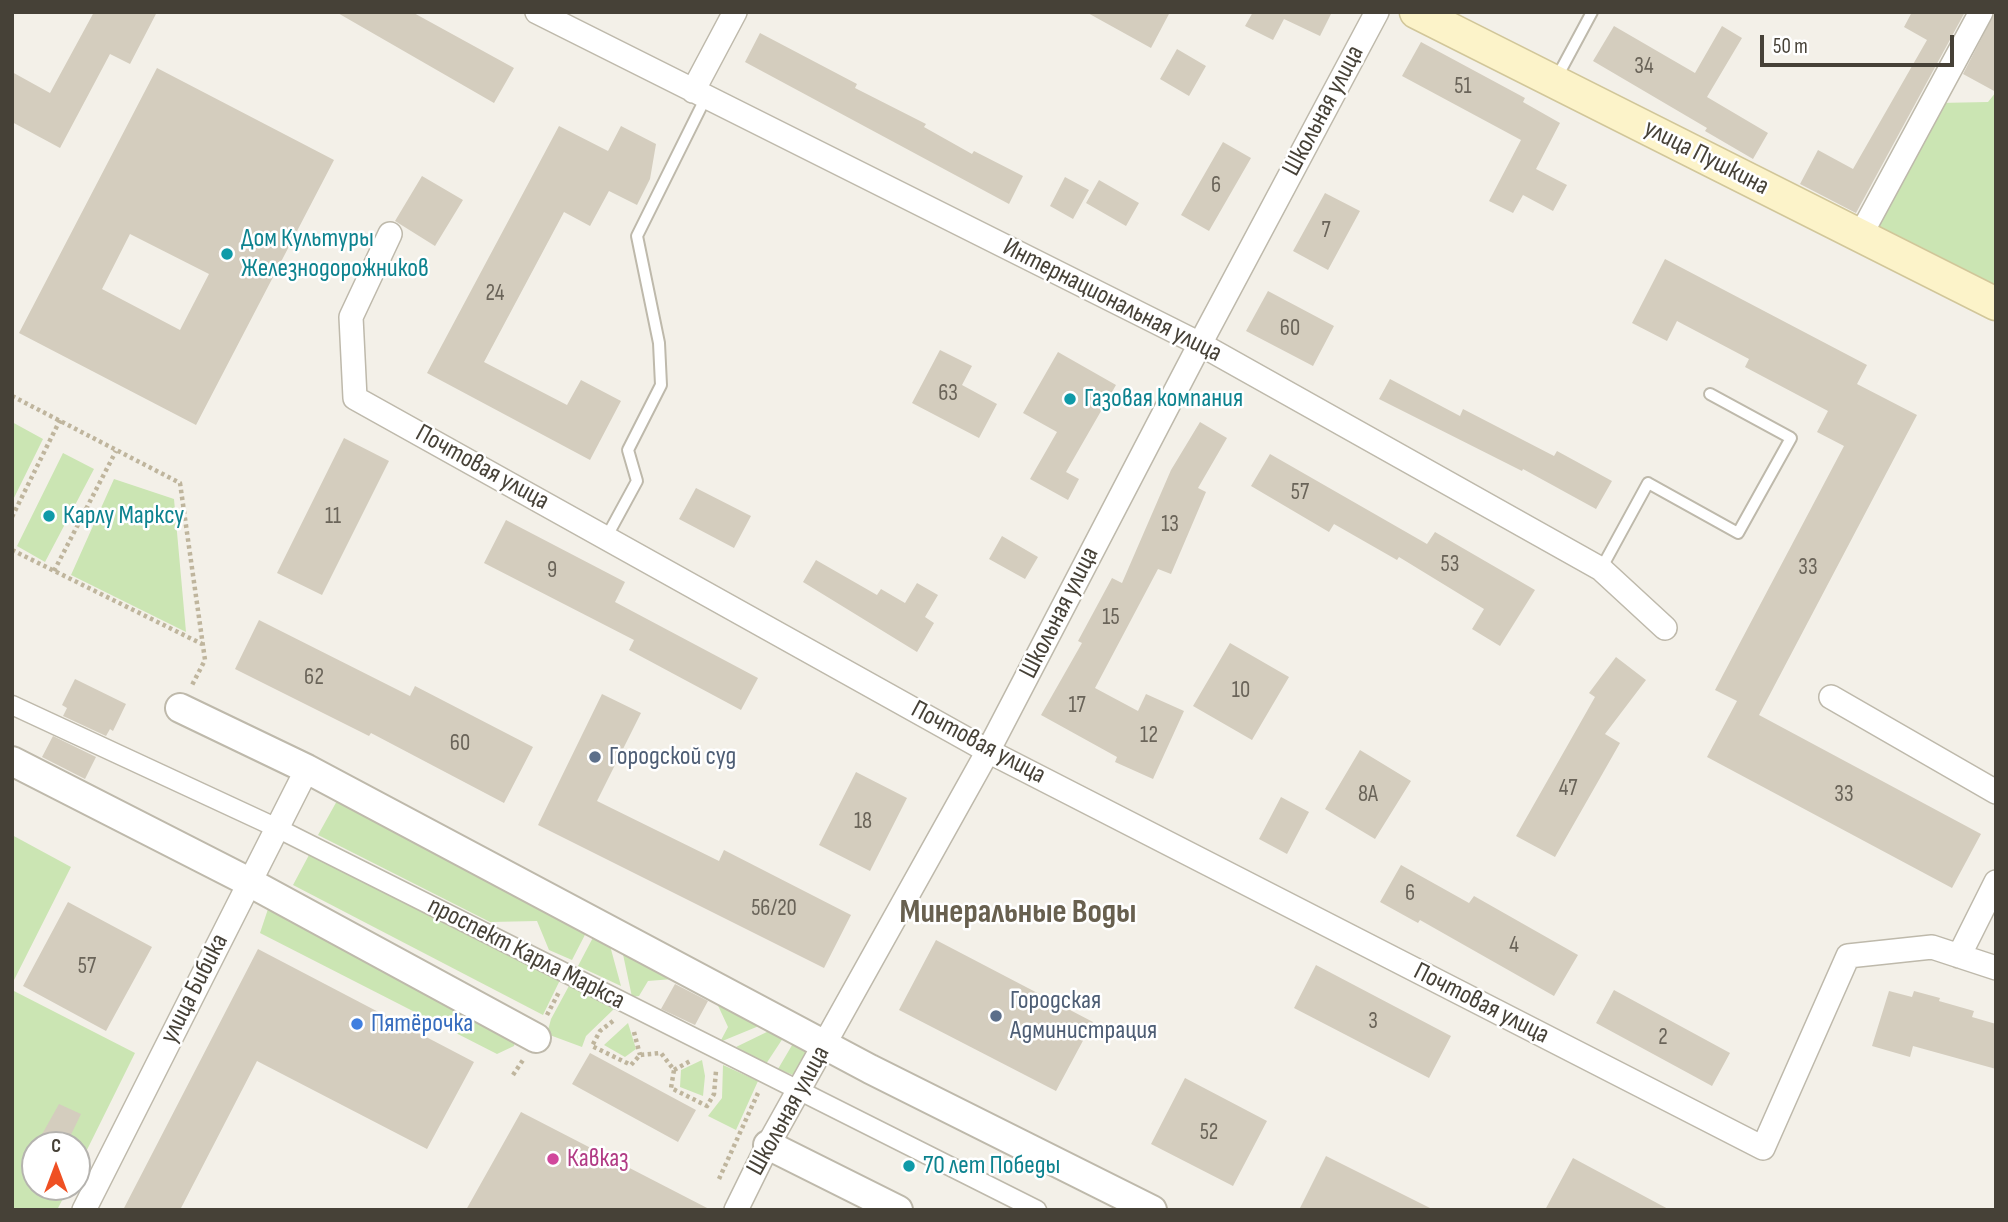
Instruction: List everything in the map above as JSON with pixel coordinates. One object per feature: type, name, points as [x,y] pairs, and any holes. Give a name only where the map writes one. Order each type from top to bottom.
[{"type":"main road","name":"улица Пушкина","points":[[1416,12],[1996,304]]},
{"type":"street","name":"Интернациональная улица","points":[[537,12],[1200,344],[1601,569],[1665,628]]},
{"type":"street","points":[[700,94],[735,12]]},
{"type":"street","name":"Школьная улица","points":[[736,1210],[768,1145],[989,751],[1200,344],[1377,12]]},
{"type":"street","points":[[1860,236],[1981,12]]},
{"type":"street","name":"Почтовая улица","points":[[390,234],[351,317],[355,398],[989,751],[1763,1148],[1848,956],[1932,947],[1959,956]]},
{"type":"street","points":[[1831,697],[1996,792]]},
{"type":"street","name":"проспект Карла Маркса","points":[[12,705],[277,828],[1037,1210]]},
{"type":"street","points":[[180,708],[307,769],[824,1045],[1152,1210]]},
{"type":"street","points":[[12,761],[249,881],[536,1038]]},
{"type":"street","name":"улица Бибика","points":[[84,1210],[307,769]]},
{"type":"street","points":[[1996,882],[1959,956],[1996,968]]},
{"type":"street","points":[[768,1145],[898,1210]]},
{"type":"lane","points":[[1554,82],[1592,12]]},
{"type":"lane","points":[[606,538],[637,481],[628,450],[662,385],[659,343],[637,236],[700,94]]},
{"type":"lane","points":[[1601,569],[1648,483],[1738,533],[1791,438],[1710,394]]},
{"type":"path","points":[[12,396],[180,483],[205,660],[180,708]]},
{"type":"path","points":[[12,517],[60,420]]},
{"type":"path","points":[[54,571],[116,451]]},
{"type":"path","points":[[12,550],[203,645]]},
{"type":"path","points":[[513,1075],[536,1038],[567,975]]},
{"type":"path","points":[[622,1003],[614,1019],[600,1031],[592,1046],[631,1065],[647,1052],[661,1054],[674,1070],[671,1088],[707,1106],[713,1094],[716,1072],[713,1049],[674,1070]]},
{"type":"path","points":[[719,1179],[766,1075]]},
{"type":"green space","points":[[1996,92],[1996,297],[1866,233],[1938,103],[1988,102]]},
{"type":"green space","points":[[12,422],[43,439],[12,502]]},
{"type":"green space","points":[[63,453],[94,469],[45,562],[17,546]]},
{"type":"green space","points":[[114,479],[174,499],[186,632],[71,575]]},
{"type":"green space","points":[[338,799],[589,927],[572,960],[549,950],[537,921],[490,922],[318,835]]},
{"type":"green space","points":[[12,835],[71,867],[12,984]]},
{"type":"green space","points":[[309,855],[560,980],[543,1015],[293,885]]},
{"type":"green space","points":[[270,903],[516,1037],[514,1046],[497,1054],[260,933]]},
{"type":"green space","points":[[598,928],[606,931],[621,986],[578,966]]},
{"type":"green space","points":[[620,940],[673,979],[648,981],[639,996],[632,997]]},
{"type":"green space","points":[[570,984],[615,1008],[586,1036],[582,1047],[547,1034],[551,1019]]},
{"type":"green space","points":[[12,990],[135,1053],[91,1142],[91,1131],[21,1131],[21,1201],[62,1201],[57,1210],[12,1210]]},
{"type":"green space","points":[[714,997],[771,1021],[720,1042],[728,1027]]},
{"type":"green space","points":[[628,1023],[636,1049],[625,1057],[604,1045]]},
{"type":"green space","points":[[773,1029],[787,1032],[766,1064],[736,1047]]},
{"type":"green space","points":[[798,1035],[805,1043],[806,1056],[798,1077],[778,1069]]},
{"type":"green space","points":[[702,1060],[705,1076],[703,1096],[680,1087],[681,1070]]},
{"type":"green space","points":[[723,1065],[758,1081],[736,1130],[708,1116],[722,1098]]},
{"type":"building","points":[[94,12],[157,12],[130,64],[110,54],[60,148],[12,122],[12,72],[50,93]]},
{"type":"building","points":[[336,12],[412,12],[514,68],[494,103]]},
{"type":"building","points":[[1086,12],[1170,12],[1151,48]]},
{"type":"building","points":[[1253,12],[1332,12],[1320,36],[1284,19],[1273,40],[1245,26]]},
{"type":"building","points":[[1912,12],[1965,12],[1856,213],[1800,184],[1818,150],[1853,169],[1927,40],[1904,27]]},
{"type":"building","points":[[1996,12],[1996,92],[1963,74]]},
{"type":"building","points":[[1614,26],[1695,73],[1722,26],[1742,38],[1707,97],[1768,133],[1753,159],[1705,131],[1707,128],[1593,61]]},
{"type":"building","points":[[760,33],[857,84],[855,88],[926,124],[924,127],[972,154],[974,151],[1023,176],[1009,204],[745,62]]},
{"type":"building","points":[[1421,42],[1525,98],[1523,102],[1560,123],[1536,169],[1567,185],[1553,211],[1523,195],[1513,213],[1489,201],[1521,140],[1402,76]]},
{"type":"building","points":[[1177,49],[1206,66],[1189,96],[1160,79]]},
{"type":"building","name":"Дом Культуры Железнодорожников","points":[[157,68],[334,160],[196,425],[19,333]],"holes":[[[130,234],[209,274],[180,330],[102,289]]]},
{"type":"building","points":[[559,126],[608,151],[621,126],[656,144],[650,179],[637,205],[609,191],[590,226],[564,212],[484,362],[567,405],[581,380],[621,401],[590,460],[427,373]]},
{"type":"building","points":[[1223,142],[1251,158],[1209,231],[1181,215]]},
{"type":"building","points":[[422,176],[463,200],[435,246],[395,221]]},
{"type":"building","points":[[1065,177],[1089,190],[1073,219],[1050,206]]},
{"type":"building","points":[[1099,180],[1139,203],[1126,226],[1086,203]]},
{"type":"building","points":[[1325,193],[1360,211],[1328,270],[1293,251]]},
{"type":"building","points":[[1665,259],[1867,365],[1857,384],[1917,415],[1759,715],[1981,834],[1952,888],[1707,757],[1737,701],[1715,690],[1844,446],[1817,432],[1828,411],[1745,367],[1749,359],[1677,321],[1667,341],[1632,323]]},
{"type":"building","points":[[1268,291],[1334,326],[1313,366],[1246,331]]},
{"type":"building","points":[[940,350],[972,366],[962,385],[997,404],[979,438],[912,403]]},
{"type":"building","name":"Газовая компания","points":[[1058,352],[1116,385],[1066,472],[1079,479],[1068,500],[1030,479],[1057,432],[1023,413]]},
{"type":"building","points":[[1390,379],[1460,416],[1463,409],[1554,456],[1557,451],[1612,481],[1596,509],[1523,469],[1522,471],[1379,399]]},
{"type":"building","points":[[1200,422],[1227,438],[1198,488],[1206,492],[1171,574],[1158,569],[1095,688],[1138,711],[1146,694],[1184,711],[1153,779],[1115,762],[1117,757],[1041,715],[1082,643],[1078,641],[1112,578],[1122,583],[1171,470]]},
{"type":"building","points":[[344,438],[389,461],[322,595],[277,573]]},
{"type":"building","points":[[1270,454],[1427,544],[1435,532],[1535,590],[1500,646],[1472,629],[1484,609],[1399,557],[1397,560],[1334,524],[1329,532],[1251,486]]},
{"type":"building","points":[[696,488],[751,516],[734,548],[679,519]]},
{"type":"building","points":[[506,520],[625,582],[615,602],[758,678],[741,710],[629,650],[634,640],[484,563]]},
{"type":"building","points":[[1002,536],[1038,557],[1025,579],[989,559]]},
{"type":"building","points":[[816,560],[877,595],[881,589],[905,603],[917,583],[938,595],[925,617],[934,623],[917,652],[803,582]]},
{"type":"building","points":[[259,620],[410,696],[415,686],[533,747],[504,803],[371,733],[369,736],[235,669]]},
{"type":"building","points":[[1230,643],[1289,677],[1252,740],[1193,706]]},
{"type":"building","points":[[1616,657],[1646,680],[1605,734],[1620,743],[1555,857],[1516,836],[1595,697],[1589,693]]},
{"type":"building","points":[[75,679],[126,704],[113,731],[110,729],[106,736],[63,716],[67,708],[62,705]]},
{"type":"building","points":[[602,694],[641,713],[597,801],[719,861],[724,850],[851,915],[824,968],[538,825]]},
{"type":"building","points":[[53,736],[96,757],[85,779],[42,757]]},
{"type":"building","points":[[1360,750],[1411,781],[1375,839],[1325,809]]},
{"type":"building","points":[[856,772],[907,798],[870,871],[819,845]]},
{"type":"building","points":[[1281,797],[1309,812],[1287,854],[1259,839]]},
{"type":"building","points":[[1401,865],[1469,903],[1474,896],[1578,955],[1554,996],[1420,920],[1418,923],[1380,902]]},
{"type":"building","points":[[68,902],[152,947],[106,1031],[23,986]]},
{"type":"building","name":"Городская Администрация","points":[[936,940],[1093,1022],[1056,1091],[899,1010]]},
{"type":"building","points":[[258,949],[474,1062],[427,1149],[257,1061],[180,1210],[123,1210]]},
{"type":"building","points":[[1316,965],[1451,1036],[1429,1078],[1294,1008]]},
{"type":"building","points":[[675,984],[708,1001],[695,1025],[661,1009]]},
{"type":"building","points":[[1614,990],[1730,1053],[1712,1086],[1596,1023]]},
{"type":"building","points":[[1889,991],[1912,997],[1914,991],[1940,998],[1939,1001],[1974,1011],[1972,1017],[1996,1024],[1996,1069],[1913,1046],[1910,1057],[1872,1046]]},
{"type":"building","points":[[590,1053],[696,1110],[678,1142],[572,1084]]},
{"type":"building","points":[[1185,1078],[1267,1121],[1233,1186],[1151,1144]]},
{"type":"building","points":[[59,1104],[81,1114],[73,1131],[44,1131]]},
{"type":"building","name":"Кавказ","points":[[521,1112],[711,1210],[466,1210]]},
{"type":"building","points":[[1326,1156],[1434,1210],[1299,1210]]},
{"type":"building","points":[[1573,1158],[1670,1210],[1545,1210]]},
{"type":"place","name":"Дом Культуры Железнодорожников","points":[[227,254]]},
{"type":"place","name":"Газовая компания","points":[[1070,399]]},
{"type":"place","name":"Карлу Марксу","points":[[49,516]]},
{"type":"place","name":"Городской суд","points":[[595,757]]},
{"type":"place","name":"Городская Администрация","points":[[996,1016]]},
{"type":"place","name":"Пятёрочка","points":[[357,1024]]},
{"type":"place","name":"Кавказ","points":[[553,1159]]},
{"type":"place","name":"70 лет Победы","points":[[909,1166]]},
{"type":"district","name":"Минеральные Воды","points":[[1018,914]]}]
